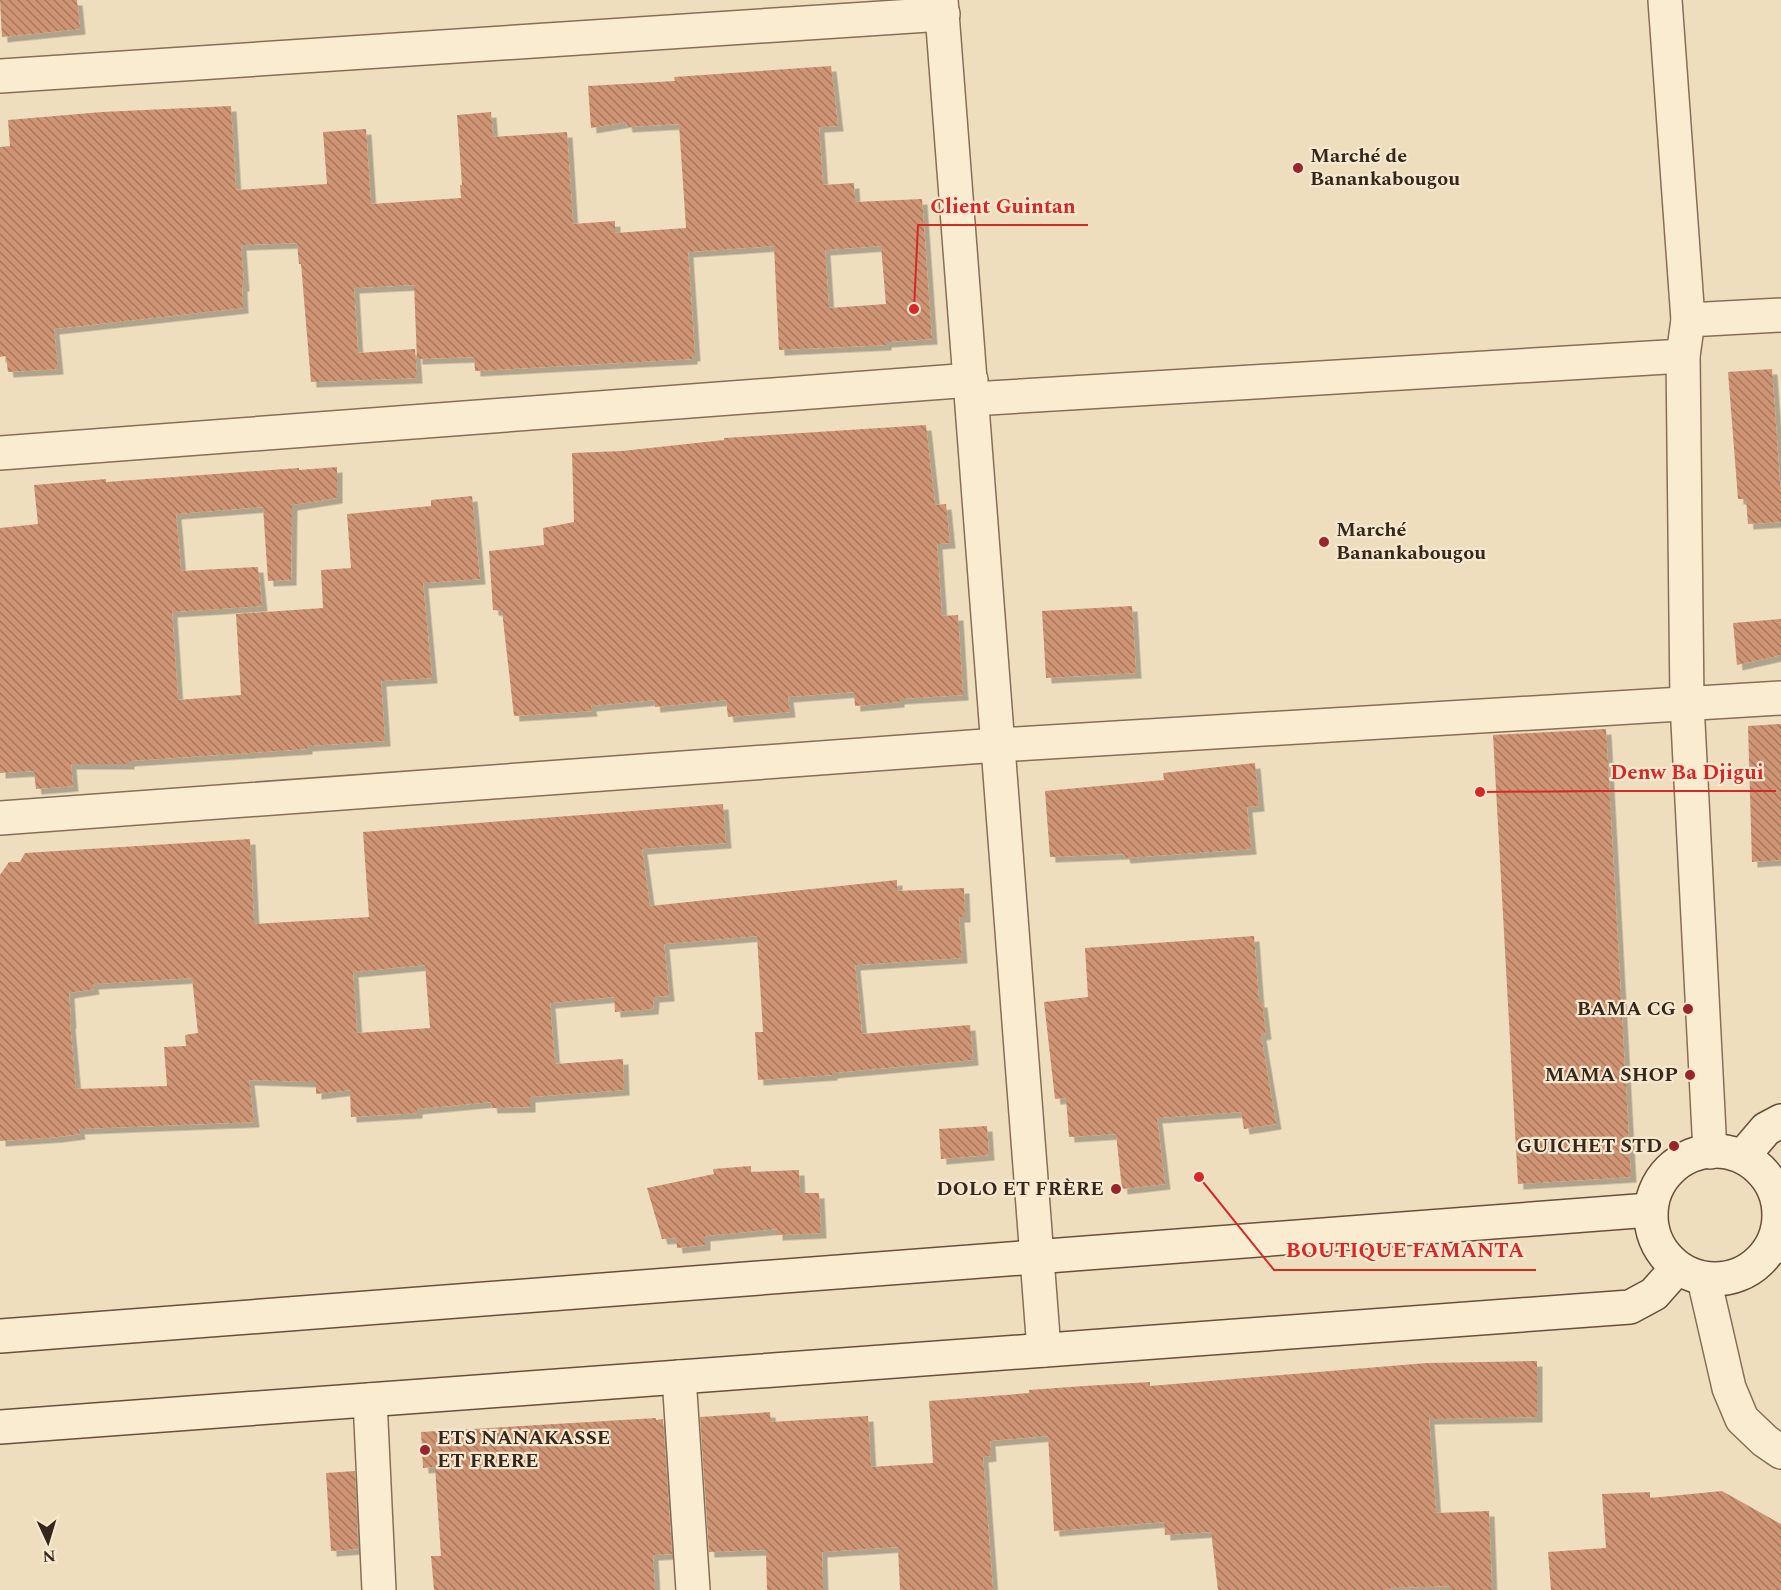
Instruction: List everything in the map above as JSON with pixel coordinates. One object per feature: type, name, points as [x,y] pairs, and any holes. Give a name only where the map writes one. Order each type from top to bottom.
[{"type":"street","points":[[1665,0],[1688,320],[1683,356],[1687,703],[1710,1152]]},
{"type":"street","points":[[0,76],[942,7],[1044,1350]]},
{"type":"street","points":[[1688,320],[1781,315]]},
{"type":"street","points":[[0,453],[971,390],[1683,356]]},
{"type":"street","points":[[0,818],[998,745],[1781,698]]},
{"type":"street","points":[[1743,1156],[1766,1129],[1781,1121]]},
{"type":"street","points":[[0,1428],[1630,1307],[1691,1273],[1744,1274],[1777,1246],[1781,1208],[1769,1177],[1743,1156],[1710,1152],[1686,1156],[1661,1179],[1650,1210],[1656,1242],[1691,1273],[1729,1388],[1742,1419],[1765,1441],[1781,1452]]},
{"type":"street","points":[[0,1336],[1650,1210]]},
{"type":"street","points":[[679,1377],[693,1590]]},
{"type":"street","points":[[370,1400],[379,1590]]},
{"type":"building","points":[[0,0],[77,0],[80,29],[2,37]]},
{"type":"building","points":[[831,66],[838,126],[819,127],[823,185],[854,183],[855,202],[922,199],[932,339],[886,342],[886,345],[779,350],[774,246],[688,252],[695,356],[692,356],[692,359],[475,371],[474,357],[417,359],[414,285],[354,288],[358,353],[415,349],[417,378],[311,382],[301,264],[299,264],[297,243],[241,245],[243,308],[54,329],[58,369],[8,372],[6,356],[0,357],[0,147],[10,146],[8,120],[102,112],[231,106],[236,190],[327,184],[323,132],[366,129],[371,204],[461,198],[457,115],[491,112],[493,137],[567,132],[573,224],[615,221],[615,233],[686,228],[679,124],[627,127],[626,122],[591,128],[588,86],[675,81],[674,77]],"holes":[[[881,246],[886,304],[829,308],[825,250]]]},
{"type":"building","points":[[1772,369],[1781,522],[1748,524],[1746,499],[1738,499],[1728,372]]},
{"type":"building","points":[[926,425],[935,505],[946,504],[950,543],[937,544],[942,616],[958,615],[963,695],[899,699],[899,702],[855,706],[854,692],[788,697],[790,712],[728,717],[726,700],[655,707],[654,700],[591,706],[592,711],[514,716],[502,611],[493,610],[489,551],[544,545],[543,528],[574,522],[572,453],[622,451],[724,440],[724,438]]},
{"type":"building","points":[[337,467],[337,498],[292,505],[291,580],[268,581],[263,507],[176,514],[181,571],[258,567],[262,606],[172,612],[178,700],[241,695],[236,614],[323,608],[321,570],[351,568],[347,514],[431,506],[431,500],[472,496],[480,579],[423,583],[432,678],[381,681],[385,741],[307,746],[307,749],[129,761],[129,764],[71,764],[73,786],[36,789],[34,771],[0,773],[0,528],[38,524],[34,485]]},
{"type":"building","points":[[1132,606],[1136,673],[1046,678],[1042,611]]},
{"type":"building","points":[[1781,619],[1781,655],[1737,665],[1733,623]]},
{"type":"building","points":[[1781,724],[1781,860],[1752,862],[1748,726]]},
{"type":"building","points":[[1606,729],[1631,1177],[1518,1184],[1493,735]]},
{"type":"building","points":[[1255,763],[1259,806],[1247,807],[1251,849],[1125,858],[1124,854],[1050,857],[1045,791],[1164,780],[1163,773]]},
{"type":"building","points":[[723,804],[726,843],[642,849],[650,906],[897,880],[897,891],[964,888],[965,917],[959,917],[962,958],[855,965],[862,1034],[970,1025],[973,1060],[832,1073],[832,1075],[758,1080],[755,1032],[763,1032],[757,936],[664,944],[669,996],[654,997],[653,1009],[615,1012],[614,997],[550,1003],[555,1064],[623,1059],[624,1090],[530,1097],[530,1107],[492,1108],[491,1102],[417,1109],[417,1113],[351,1117],[350,1090],[316,1094],[316,1082],[249,1080],[254,1122],[79,1129],[80,1134],[0,1141],[0,875],[9,862],[20,862],[25,853],[250,839],[254,924],[369,917],[363,832]],"holes":[[[425,965],[430,1028],[357,1033],[353,972]],[[192,978],[198,1033],[185,1035],[186,1046],[164,1047],[167,1086],[76,1089],[69,993],[94,989],[93,984]]]},
{"type":"building","points":[[1254,936],[1259,1002],[1262,1002],[1266,1034],[1261,1035],[1276,1124],[1244,1129],[1241,1112],[1157,1118],[1165,1184],[1122,1189],[1116,1134],[1069,1137],[1066,1098],[1055,1099],[1044,1002],[1088,997],[1085,948]]},
{"type":"building","points":[[987,1126],[989,1155],[941,1159],[939,1129]]},
{"type":"building","points":[[751,1166],[751,1172],[799,1170],[800,1193],[819,1193],[821,1233],[777,1235],[777,1229],[705,1236],[705,1245],[677,1248],[676,1238],[662,1239],[647,1188],[714,1174],[713,1169]]},
{"type":"building","points":[[1537,1361],[1537,1417],[1429,1419],[1436,1513],[1489,1511],[1492,1590],[1450,1590],[1450,1586],[1390,1588],[1390,1590],[1218,1590],[1211,1532],[1165,1535],[1164,1522],[1054,1531],[1048,1436],[990,1441],[991,1456],[983,1457],[993,1590],[900,1590],[898,1547],[822,1552],[823,1590],[767,1590],[766,1550],[709,1552],[700,1417],[770,1412],[771,1422],[868,1416],[871,1467],[933,1463],[929,1401],[1029,1393],[1029,1390],[1150,1382],[1150,1386],[1427,1363]]},
{"type":"building","points":[[656,1418],[656,1420],[663,1419],[672,1554],[653,1555],[655,1590],[434,1590],[431,1556],[441,1556],[435,1467],[423,1468],[421,1432]]},
{"type":"building","points":[[355,1471],[358,1549],[331,1551],[326,1473]]},
{"type":"building","points":[[1722,1491],[1781,1524],[1781,1590],[1551,1590],[1548,1552],[1606,1548],[1602,1494],[1650,1492],[1650,1498]]},
{"type":"place","name":"Marché de Banankabougou","points":[[1298,168]]},
{"type":"place","name":"Client Guintan","points":[[914,309]]},
{"type":"place","name":"Marché Banankabougou","points":[[1324,542]]},
{"type":"place","name":"Denw Ba Djigui","points":[[1480,792]]},
{"type":"place","name":"BAMA CG","points":[[1688,1009]]},
{"type":"place","name":"MAMA SHOP","points":[[1690,1075]]},
{"type":"place","name":"GUICHET STD","points":[[1674,1146]]},
{"type":"place","name":"BOUTIQUE FAMANTA","points":[[1199,1177]]},
{"type":"place","name":"DOLO ET FRÈRE","points":[[1116,1189]]},
{"type":"place","name":"ETS NANAKASSE ET FRERE","points":[[425,1450]]}]
